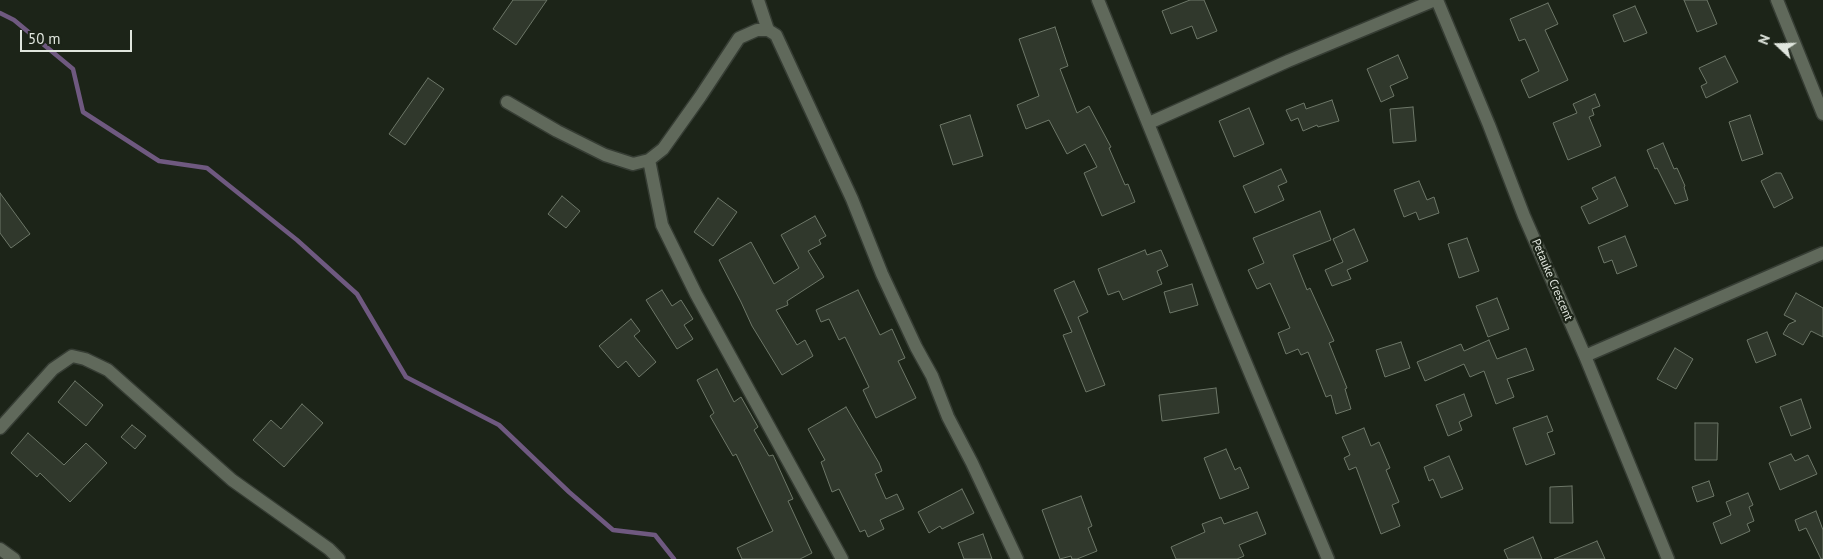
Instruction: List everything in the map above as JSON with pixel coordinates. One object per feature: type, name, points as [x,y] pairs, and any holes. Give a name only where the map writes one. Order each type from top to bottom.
[{"type":"street","points":[[758,0],[768,30]]},
{"type":"street","points":[[1098,0],[1222,306],[1328,559]]},
{"type":"street","points":[[1149,124],[1288,61],[1436,0]]},
{"type":"street","name":"Petauke Crescent","points":[[1436,0],[1489,125],[1524,216],[1585,356],[1668,559]]},
{"type":"street","points":[[1777,0],[1823,114]]},
{"type":"street","points":[[508,102],[557,131],[605,155],[633,164],[649,160],[664,149],[739,38],[757,30],[768,30],[776,35],[852,199],[882,274],[916,347],[932,376],[948,417],[1017,559]]},
{"type":"street","points":[[649,160],[662,225],[701,302],[842,559]]},
{"type":"street","points":[[1585,356],[1823,253]]},
{"type":"street","points":[[0,428],[52,369],[72,356],[86,359],[108,370],[232,480],[329,549],[339,559]]},
{"type":"street","points":[[0,549],[14,559]]},
{"type":"building","points":[[513,0],[547,0],[516,45],[493,29]]},
{"type":"building","points":[[1190,0],[1204,0],[1217,31],[1197,39],[1192,26],[1171,34],[1162,11]]},
{"type":"building","points":[[1684,0],[1707,0],[1717,24],[1697,32]]},
{"type":"building","points":[[1548,3],[1558,24],[1545,30],[1568,80],[1529,98],[1521,80],[1539,71],[1525,39],[1519,41],[1510,19]]},
{"type":"building","points":[[1635,6],[1647,33],[1624,42],[1613,15]]},
{"type":"building","points":[[1055,27],[1068,66],[1060,69],[1077,113],[1089,106],[1111,147],[1109,148],[1125,185],[1128,184],[1135,202],[1102,216],[1084,173],[1097,167],[1085,144],[1067,154],[1049,120],[1026,129],[1017,105],[1039,96],[1019,39]]},
{"type":"building","points":[[1398,55],[1408,78],[1390,86],[1394,96],[1381,102],[1367,69]]},
{"type":"building","points":[[1725,56],[1738,82],[1706,98],[1701,86],[1707,83],[1699,68]]},
{"type":"building","points":[[428,78],[444,89],[405,145],[389,134]]},
{"type":"building","points":[[1595,94],[1600,106],[1592,109],[1594,115],[1589,117],[1601,146],[1568,160],[1553,123],[1577,113],[1573,104]]},
{"type":"building","points":[[1332,100],[1339,121],[1318,127],[1317,125],[1303,131],[1298,118],[1291,121],[1286,110],[1304,103],[1306,109]]},
{"type":"building","points":[[1413,107],[1416,141],[1393,143],[1390,109]]},
{"type":"building","points":[[1249,108],[1264,144],[1234,157],[1219,121]]},
{"type":"building","points":[[970,115],[983,156],[953,165],[940,125]]},
{"type":"building","points":[[1750,115],[1763,154],[1742,161],[1729,122]]},
{"type":"building","points":[[1663,143],[1674,169],[1677,168],[1685,186],[1688,200],[1675,204],[1657,168],[1655,169],[1647,150]]},
{"type":"building","points":[[1281,169],[1287,182],[1278,186],[1284,200],[1255,213],[1243,186]]},
{"type":"building","points":[[1776,173],[1781,173],[1793,198],[1774,208],[1761,181]]},
{"type":"building","points":[[1615,177],[1628,206],[1589,224],[1581,207],[1598,199],[1592,188]]},
{"type":"building","points":[[1419,181],[1427,200],[1434,197],[1439,213],[1419,220],[1416,212],[1404,217],[1394,190]]},
{"type":"building","points":[[0,193],[30,234],[11,248],[0,233]]},
{"type":"building","points":[[562,196],[580,211],[566,228],[548,214]]},
{"type":"building","points":[[718,198],[737,212],[713,246],[694,232]]},
{"type":"building","points":[[1320,211],[1331,240],[1293,255],[1307,290],[1310,288],[1334,341],[1329,343],[1347,388],[1345,389],[1351,409],[1336,414],[1331,395],[1326,397],[1308,352],[1301,355],[1298,349],[1286,354],[1278,333],[1290,328],[1270,283],[1257,289],[1248,270],[1264,263],[1253,238]]},
{"type":"building","points":[[815,216],[826,236],[819,240],[821,244],[808,251],[824,277],[787,301],[788,305],[776,310],[797,345],[805,340],[813,356],[782,375],[752,326],[719,260],[751,242],[774,284],[799,268],[781,235]]},
{"type":"building","points":[[1354,229],[1368,261],[1347,270],[1351,279],[1332,286],[1325,270],[1343,262],[1333,239]]},
{"type":"building","points":[[1625,236],[1637,266],[1617,274],[1612,260],[1604,263],[1598,247]]},
{"type":"building","points":[[1467,238],[1479,271],[1459,278],[1448,244]]},
{"type":"building","points":[[1145,250],[1147,255],[1161,250],[1168,266],[1157,271],[1162,284],[1123,300],[1119,291],[1108,295],[1098,269]]},
{"type":"building","points":[[1074,281],[1088,312],[1078,317],[1105,385],[1086,392],[1063,335],[1072,332],[1054,290]]},
{"type":"building","points":[[1192,284],[1198,305],[1170,313],[1164,292]]},
{"type":"building","points":[[662,290],[672,306],[681,300],[693,319],[684,325],[693,339],[677,349],[646,300]]},
{"type":"building","points":[[858,290],[880,335],[892,329],[905,358],[898,361],[916,398],[876,418],[863,390],[869,387],[845,337],[839,340],[829,319],[821,322],[816,310]]},
{"type":"building","points":[[1796,293],[1823,308],[1823,337],[1811,331],[1803,345],[1783,334],[1789,324],[1796,321],[1784,315]]},
{"type":"building","points":[[1497,298],[1509,329],[1488,337],[1476,306]]},
{"type":"building","points":[[631,319],[640,331],[634,336],[656,362],[639,377],[626,361],[618,368],[599,346]]},
{"type":"building","points":[[1767,332],[1776,355],[1756,363],[1747,340]]},
{"type":"building","points":[[1489,340],[1497,359],[1526,348],[1534,370],[1507,379],[1514,397],[1496,404],[1484,371],[1470,377],[1464,364],[1425,381],[1417,362],[1461,344],[1464,351]]},
{"type":"building","points":[[1401,342],[1410,368],[1385,377],[1376,350]]},
{"type":"building","points":[[1675,348],[1693,359],[1676,389],[1657,379]]},
{"type":"building","points":[[717,369],[734,402],[741,397],[758,427],[754,430],[769,456],[773,455],[793,499],[788,501],[812,553],[800,559],[742,559],[737,548],[773,531],[736,454],[733,456],[710,416],[714,413],[697,380]]},
{"type":"building","points":[[75,381],[103,405],[86,426],[58,402]]},
{"type":"building","points":[[1216,388],[1219,413],[1162,421],[1159,395]]},
{"type":"building","points":[[1464,394],[1472,416],[1459,422],[1462,430],[1448,436],[1436,405]]},
{"type":"building","points":[[1801,399],[1811,428],[1791,436],[1780,407]]},
{"type":"building","points":[[302,404],[323,423],[284,467],[253,440],[271,420],[281,429]]},
{"type":"building","points":[[846,407],[879,463],[882,471],[875,474],[886,499],[897,494],[904,509],[880,520],[884,529],[868,537],[865,530],[860,532],[839,489],[832,492],[821,462],[825,460],[808,429]]},
{"type":"building","points":[[1547,416],[1553,431],[1547,433],[1555,454],[1526,465],[1513,428]]},
{"type":"building","points":[[1695,423],[1718,423],[1717,460],[1695,460]]},
{"type":"building","points":[[132,425],[146,436],[135,449],[121,437]]},
{"type":"building","points":[[1364,428],[1371,446],[1379,442],[1390,468],[1386,470],[1399,502],[1392,505],[1400,526],[1381,534],[1356,467],[1349,470],[1344,458],[1350,455],[1342,437]]},
{"type":"building","points":[[28,433],[64,465],[86,443],[107,463],[70,502],[40,473],[37,477],[11,453]]},
{"type":"building","points":[[1226,449],[1235,470],[1240,467],[1249,488],[1220,499],[1204,458]]},
{"type":"building","points":[[1791,454],[1795,461],[1808,455],[1817,474],[1780,490],[1769,463]]},
{"type":"building","points":[[1449,456],[1463,489],[1441,498],[1433,479],[1429,481],[1424,467]]},
{"type":"building","points":[[1709,481],[1714,496],[1697,502],[1692,487]]},
{"type":"building","points":[[1572,486],[1573,523],[1550,523],[1550,487]]},
{"type":"building","points":[[962,489],[974,513],[942,529],[940,526],[929,533],[918,512]]},
{"type":"building","points":[[1748,493],[1753,505],[1749,507],[1754,521],[1747,524],[1750,531],[1721,544],[1713,523],[1731,515],[1726,502]]},
{"type":"building","points":[[1081,496],[1092,526],[1088,528],[1097,551],[1077,559],[1072,559],[1071,556],[1060,559],[1042,510]]},
{"type":"building","points":[[1816,511],[1823,530],[1823,559],[1821,559],[1806,528],[1799,531],[1795,520]]},
{"type":"building","points":[[1257,512],[1266,534],[1239,545],[1244,556],[1237,559],[1176,559],[1171,547],[1205,532],[1202,524],[1221,517],[1224,524]]},
{"type":"building","points":[[983,534],[992,559],[964,559],[958,543]]},
{"type":"building","points":[[1533,537],[1542,559],[1508,559],[1504,550]]},
{"type":"building","points":[[1597,541],[1605,559],[1554,559]]},
{"type":"waterway","points":[[0,13],[14,20],[73,69],[83,112],[159,161],[207,168],[297,240],[357,294],[406,377],[499,425],[569,492],[613,530],[655,535],[674,559]]}]
